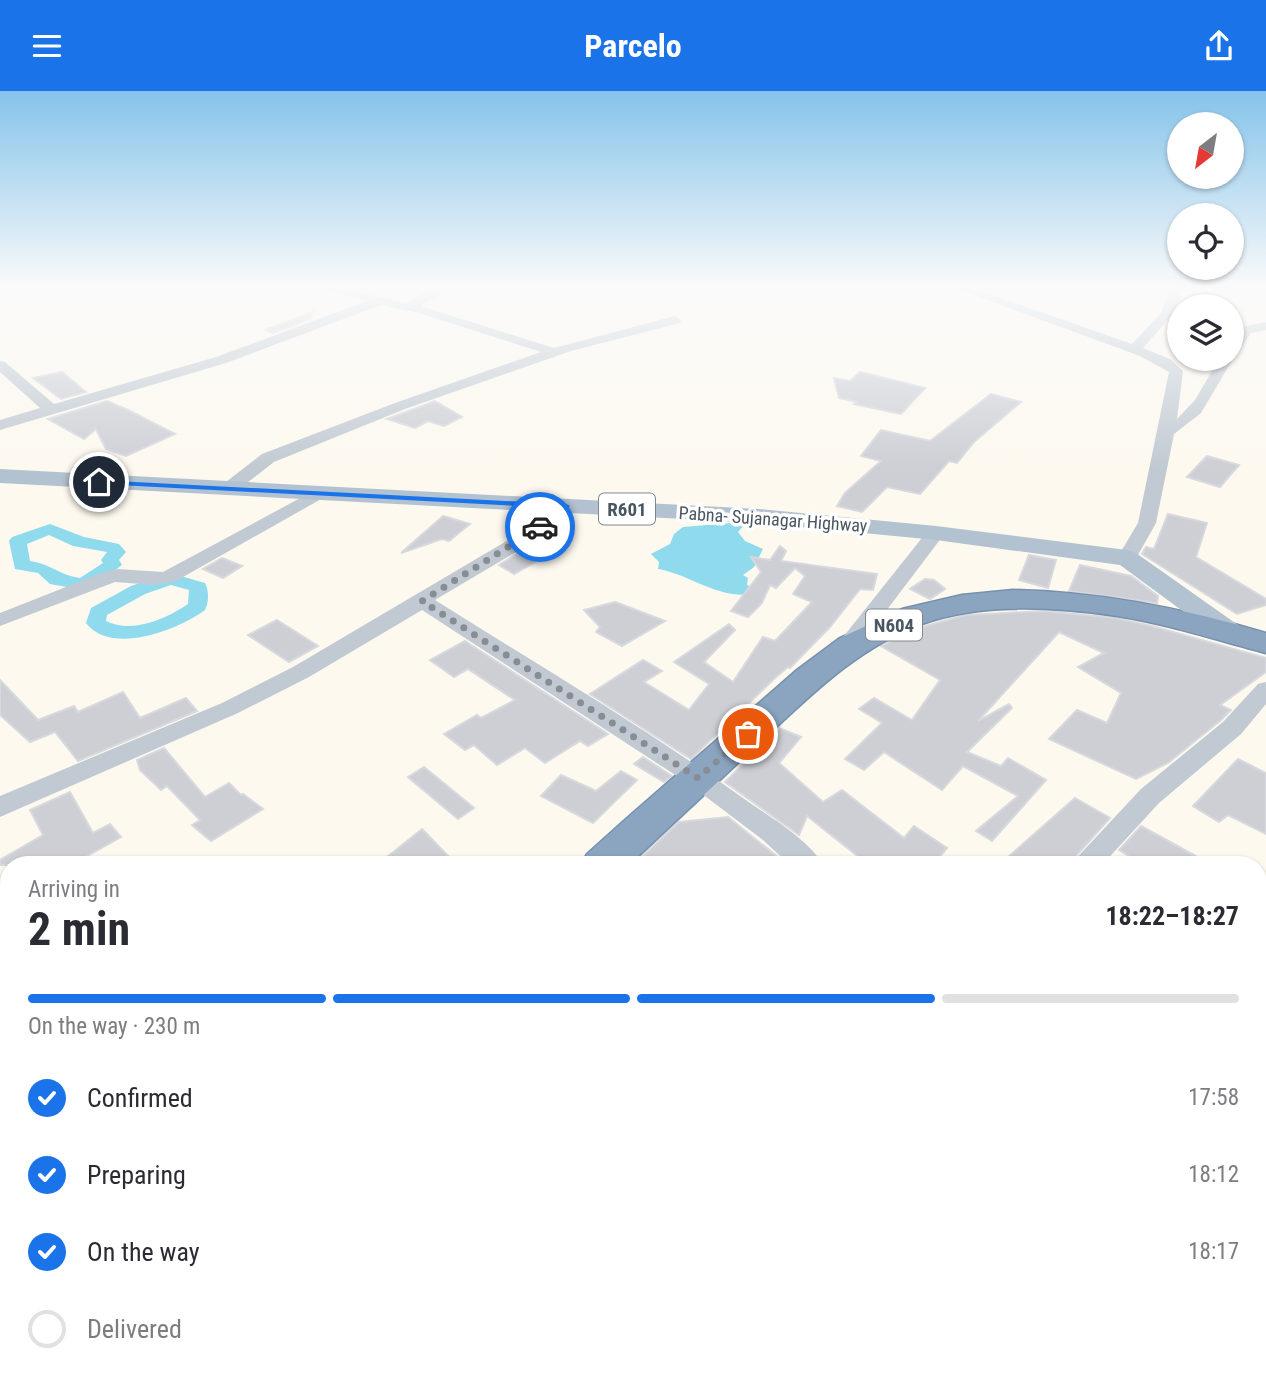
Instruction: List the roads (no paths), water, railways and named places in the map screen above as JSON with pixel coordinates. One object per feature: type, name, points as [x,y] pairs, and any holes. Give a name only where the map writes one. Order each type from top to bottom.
[{"type":"highway","name":"N604","points":[[612,856],[816,672],[867,636],[928,611],[985,600],[1061,600],[1143,612],[1228,631],[1266,643]]},
{"type":"main road","name":"Pabna- Sujanagar Highway","points":[[0,476],[759,516],[936,533],[1127,558],[1228,631]]},
{"type":"street","points":[[0,425],[49,408],[79,403],[251,347]]},
{"type":"street","points":[[538,347],[554,352]]},
{"type":"street","points":[[228,489],[268,458],[400,406],[572,347]]},
{"type":"street","points":[[1127,558],[1147,523],[1167,431],[1176,371],[1165,362],[1129,347]]},
{"type":"street","points":[[0,365],[49,408]]},
{"type":"street","points":[[1167,431],[1184,424],[1191,416],[1219,371]]},
{"type":"street","points":[[0,620],[111,576],[121,574],[157,579],[169,576],[317,493]]},
{"type":"street","points":[[0,807],[230,708],[301,672],[529,536],[566,506]]},
{"type":"street","points":[[843,653],[936,533]]},
{"type":"street","points":[[422,601],[698,778],[773,833],[799,856]]},
{"type":"street","points":[[1093,856],[1150,796],[1233,729],[1266,689]]},
{"type":"water","points":[[745,524],[738,532],[745,541],[763,549],[754,567],[743,575],[748,578],[747,585],[762,591],[748,594],[722,592],[658,569],[659,562],[651,554],[670,544],[674,534],[683,527]]},
{"type":"waterway","points":[[50,529],[79,542],[113,548],[117,552],[110,560],[113,565],[84,584],[57,580],[44,568],[21,565],[18,541],[50,529]]},
{"type":"waterway","points":[[170,579],[198,587],[198,606],[171,621],[135,632],[116,633],[96,623],[98,612],[138,590],[170,579]]}]
